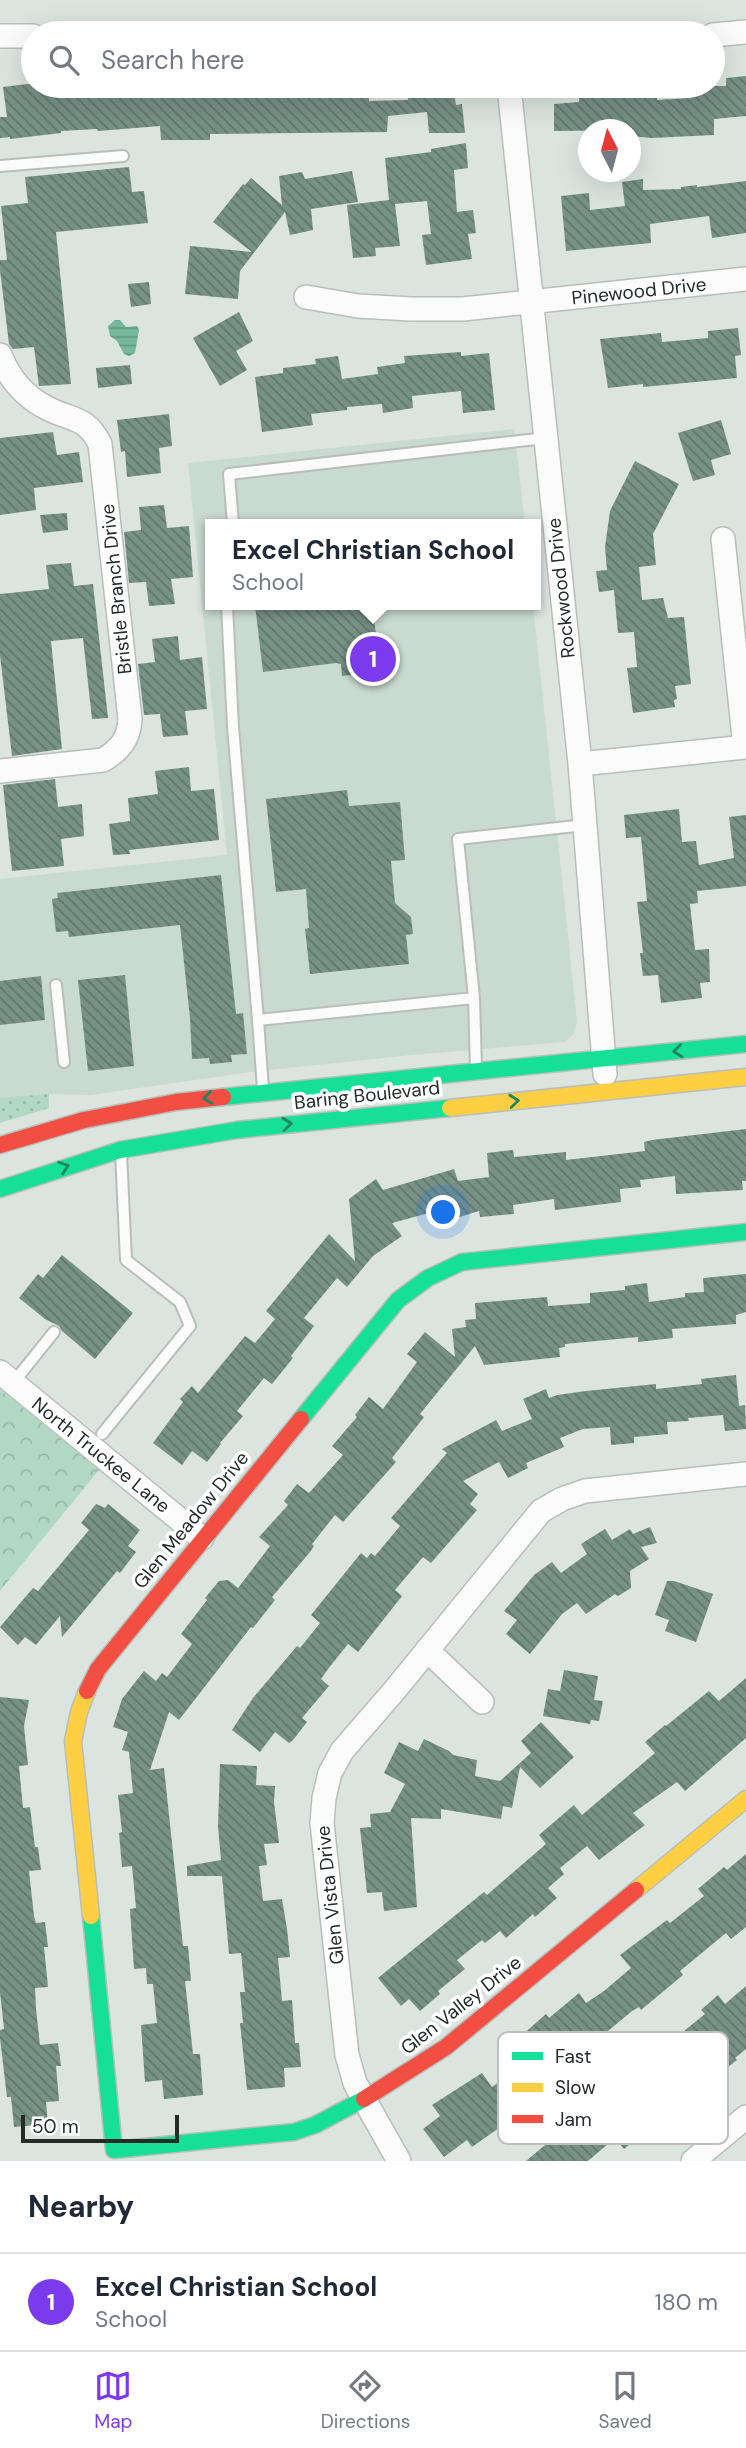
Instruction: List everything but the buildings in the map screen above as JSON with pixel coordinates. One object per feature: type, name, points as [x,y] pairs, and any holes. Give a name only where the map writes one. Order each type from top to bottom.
[{"type":"street","points":[[725,33],[746,32]]},
{"type":"street","points":[[0,36],[21,36]]},
{"type":"street","name":"Rockwood Drive","points":[[510,98],[580,764],[607,1091]]},
{"type":"street","name":"Pinewood Drive","points":[[306,297],[358,306],[463,309],[746,279]]},
{"type":"street","name":"Bristle Branch Drive","points":[[0,355],[4,367],[30,398],[49,409],[83,421],[94,431],[100,444],[130,719],[124,742],[115,753],[103,760],[0,771]]},
{"type":"street","points":[[580,764],[745,747],[723,540]]},
{"type":"street","name":"Baring Boulevard","points":[[0,1146],[45,1130],[176,1102],[746,1044]]},
{"type":"street","name":"Baring Boulevard","points":[[0,1189],[120,1150],[237,1129],[746,1077]]},
{"type":"street","name":"Glen Meadow Drive","points":[[114,2150],[73,1741],[76,1716],[84,1693],[98,1669],[398,1300],[417,1283],[438,1270],[462,1262],[746,1233]]},
{"type":"street","name":"North Truckee Lane","points":[[7,1377],[202,1538]]},
{"type":"street","name":"Glen Vista Drive","points":[[399,2161],[363,2099],[346,2055],[323,1823],[324,1798],[330,1773],[342,1751],[541,1511],[562,1499],[585,1491],[746,1474]]},
{"type":"street","points":[[427,1650],[482,1702]]},
{"type":"street","name":"Glen Valley Drive","points":[[114,2150],[294,2132],[315,2126],[446,2047],[746,1799]]},
{"type":"street","points":[[728,2132],[746,2117]]},
{"type":"street","points":[[693,2161],[713,2144]]},
{"type":"lane","points":[[0,166],[123,156]]},
{"type":"lane","points":[[233,519],[229,474],[546,438]]},
{"type":"lane","points":[[227,610],[233,727],[263,1092]]},
{"type":"lane","points":[[476,1071],[474,998],[458,839],[585,825]]},
{"type":"lane","points":[[56,985],[64,1062]]},
{"type":"lane","points":[[258,1020],[474,998]]},
{"type":"lane","points":[[102,1434],[190,1326],[180,1302],[126,1260],[120,1150]]},
{"type":"lane","points":[[7,1377],[54,1332]]},
{"type":"shaded area","points":[[115,320],[120,320],[126,327],[137,326],[139,330],[135,353],[129,356],[124,354],[117,341],[110,336],[108,326]]},
{"type":"shaded area","points":[[514,429],[524,519],[205,519],[205,610],[534,610],[577,1021],[575,1033],[565,1042],[250,1072],[91,1095],[49,1094],[0,1098],[0,879],[227,855],[188,463]]},
{"type":"green space","points":[[49,1094],[49,1108],[0,1123],[0,1098]]},
{"type":"green space","points":[[0,1389],[99,1470],[0,1591]]},
{"type":"traffic: fast","points":[[223,1097],[746,1044]]},
{"type":"traffic: fast","points":[[0,1189],[120,1150],[237,1130],[450,1108]]},
{"type":"traffic: fast","points":[[301,1419],[398,1300],[428,1278],[462,1262],[746,1232]]},
{"type":"traffic: fast","points":[[91,1916],[114,2150],[294,2132],[315,2125],[364,2099]]},
{"type":"traffic: slow","points":[[450,1108],[746,1077]]},
{"type":"traffic: slow","points":[[87,1691],[73,1741],[91,1916]]},
{"type":"traffic: slow","points":[[636,1890],[746,1799]]},
{"type":"traffic: jam","points":[[0,1145],[84,1120],[176,1102],[223,1097]]},
{"type":"traffic: jam","points":[[87,1691],[98,1669],[301,1419]]},
{"type":"traffic: jam","points":[[364,2099],[446,2047],[636,1890]]},
{"type":"place","name":"Excel Christian School","points":[[373,659]]}]
